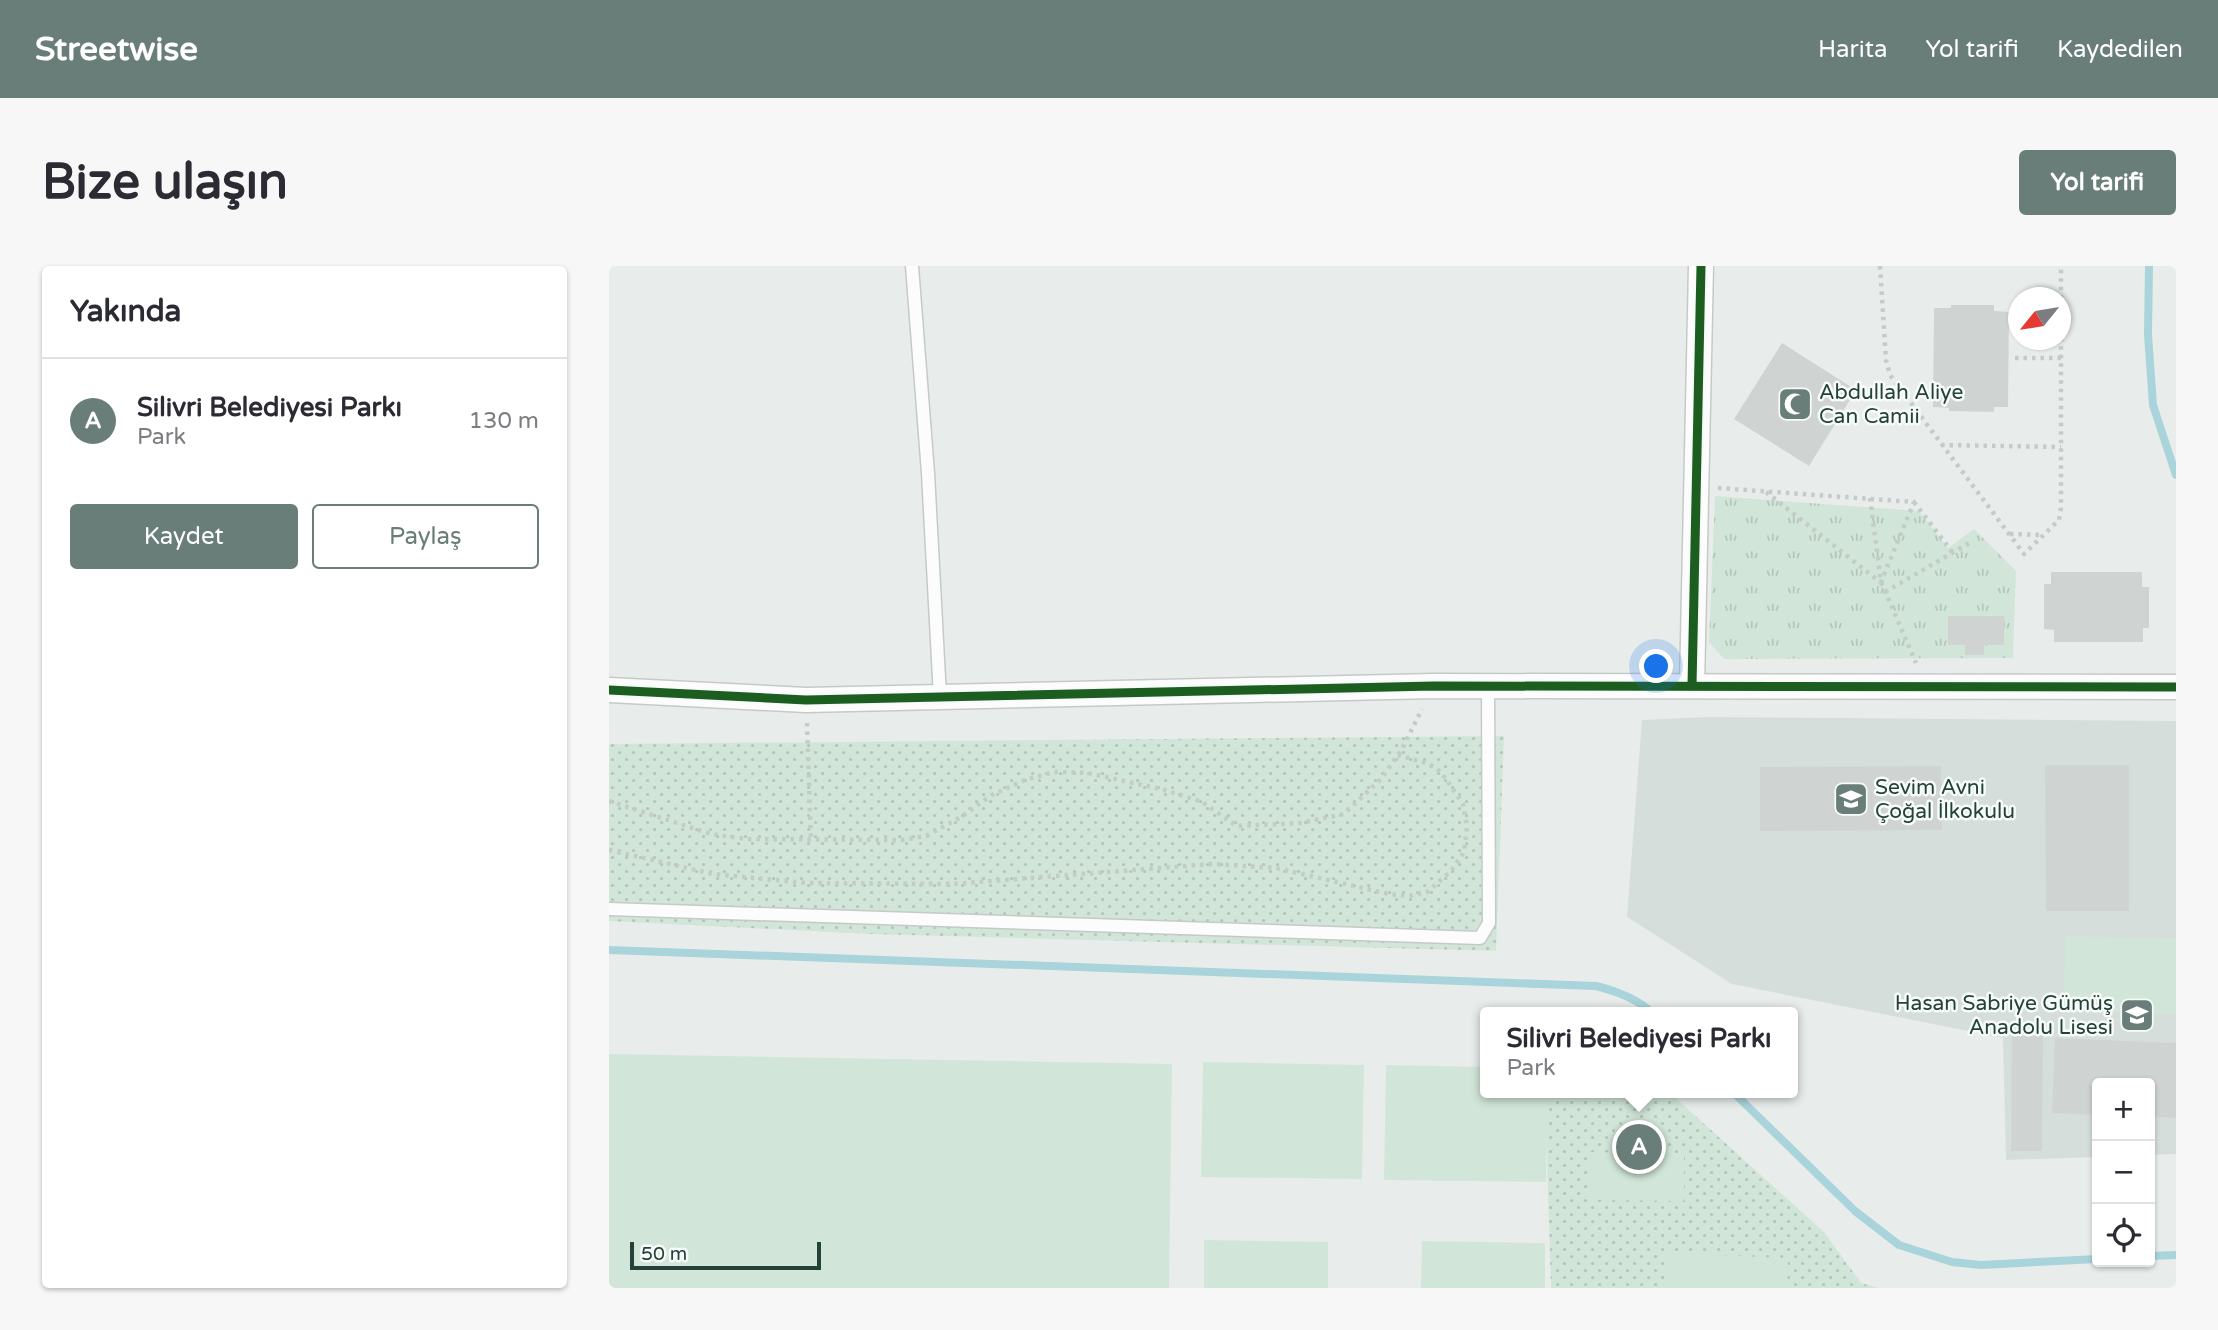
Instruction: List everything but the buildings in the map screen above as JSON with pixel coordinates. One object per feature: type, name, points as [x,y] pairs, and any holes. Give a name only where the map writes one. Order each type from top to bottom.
[{"type":"street","points":[[1692,686],[1701,266]]},
{"type":"street","points":[[609,690],[806,700],[1433,686],[2176,687]]},
{"type":"lane","points":[[912,266],[928,473],[940,697]]},
{"type":"lane","points":[[609,909],[1480,938],[1489,923],[1489,686]]},
{"type":"path","points":[[1880,266],[1886,360],[1890,375],[2024,554],[2059,520],[2061,508],[2061,266]]},
{"type":"path","points":[[2015,358],[2061,358]]},
{"type":"path","points":[[1941,445],[2061,447]]},
{"type":"path","points":[[1696,487],[1914,502],[1953,553]]},
{"type":"path","points":[[1766,492],[1881,582]]},
{"type":"path","points":[[1870,499],[1881,582],[1926,687]]},
{"type":"path","points":[[1881,582],[1914,502]]},
{"type":"path","points":[[2009,534],[2044,535]]},
{"type":"path","points":[[1885,592],[1971,542]]},
{"type":"path","points":[[609,801],[711,834],[747,839],[901,840],[926,836],[961,817],[992,795],[1025,780],[1054,772],[1088,773],[1165,790],[1202,802],[1237,826],[1300,822],[1344,814],[1381,779],[1398,755],[1433,686]]},
{"type":"path","points":[[806,700],[811,841]]},
{"type":"path","points":[[609,850],[713,874],[807,883],[952,884],[1212,864],[1276,868],[1389,894],[1409,896],[1427,892],[1451,871],[1464,852],[1467,827],[1463,804],[1441,772],[1429,764],[1398,755]]},
{"type":"shaded area","points":[[1707,717],[2176,721],[2176,1154],[2155,1155],[2155,1078],[2092,1078],[2092,1157],[2006,1160],[2003,1038],[1732,984],[1627,917],[1642,720]]},
{"type":"green space","points":[[1715,496],[1919,511],[1948,548],[1974,529],[2016,571],[2013,658],[1724,659],[1709,642]]},
{"type":"green space","points":[[1504,736],[1496,951],[871,934],[609,921],[609,744]]},
{"type":"green space","points":[[2065,936],[2176,939],[2176,1014],[2064,1010]]},
{"type":"green space","points":[[609,1054],[1172,1064],[1169,1288],[609,1288]]},
{"type":"green space","points":[[1203,1062],[1364,1065],[1362,1179],[1201,1177]]},
{"type":"green space","points":[[1386,1065],[1480,1067],[1480,1098],[1547,1098],[1546,1182],[1384,1180]]},
{"type":"green space","points":[[1545,1098],[1676,1098],[1824,1232],[1861,1283],[1879,1288],[1551,1288]]},
{"type":"green space","points":[[1589,1152],[1684,1154],[1684,1201],[1588,1200]]},
{"type":"green space","points":[[1204,1240],[1328,1242],[1328,1288],[1204,1288]]},
{"type":"green space","points":[[1422,1241],[1545,1243],[1545,1288],[1421,1288]]},
{"type":"green space","points":[[1665,1253],[1788,1258],[1787,1288],[1664,1288]]},
{"type":"waterway","points":[[2149,266],[2148,335],[2153,405],[2176,475]]},
{"type":"waterway","points":[[609,950],[1596,986],[1625,996],[1644,1007]]},
{"type":"waterway","points":[[1739,1098],[1855,1211],[1899,1245],[1952,1262],[1981,1265],[2092,1259]]},
{"type":"waterway","points":[[2155,1256],[2176,1255]]},
{"type":"cycle path","points":[[1692,686],[1701,266]]},
{"type":"cycle path","points":[[609,690],[806,700],[1433,686],[2176,687]]},
{"type":"place","name":"Abdullah Aliye Can Camii","points":[[1795,404]]},
{"type":"place","name":"Sevim Avni Çoğal İlkokulu","points":[[1851,799]]},
{"type":"place","name":"Hasan Sabriye Gümüş Anadolu Lisesi","points":[[2137,1015]]},
{"type":"place","name":"Silivri Belediyesi Parkı","points":[[1639,1147]]}]
